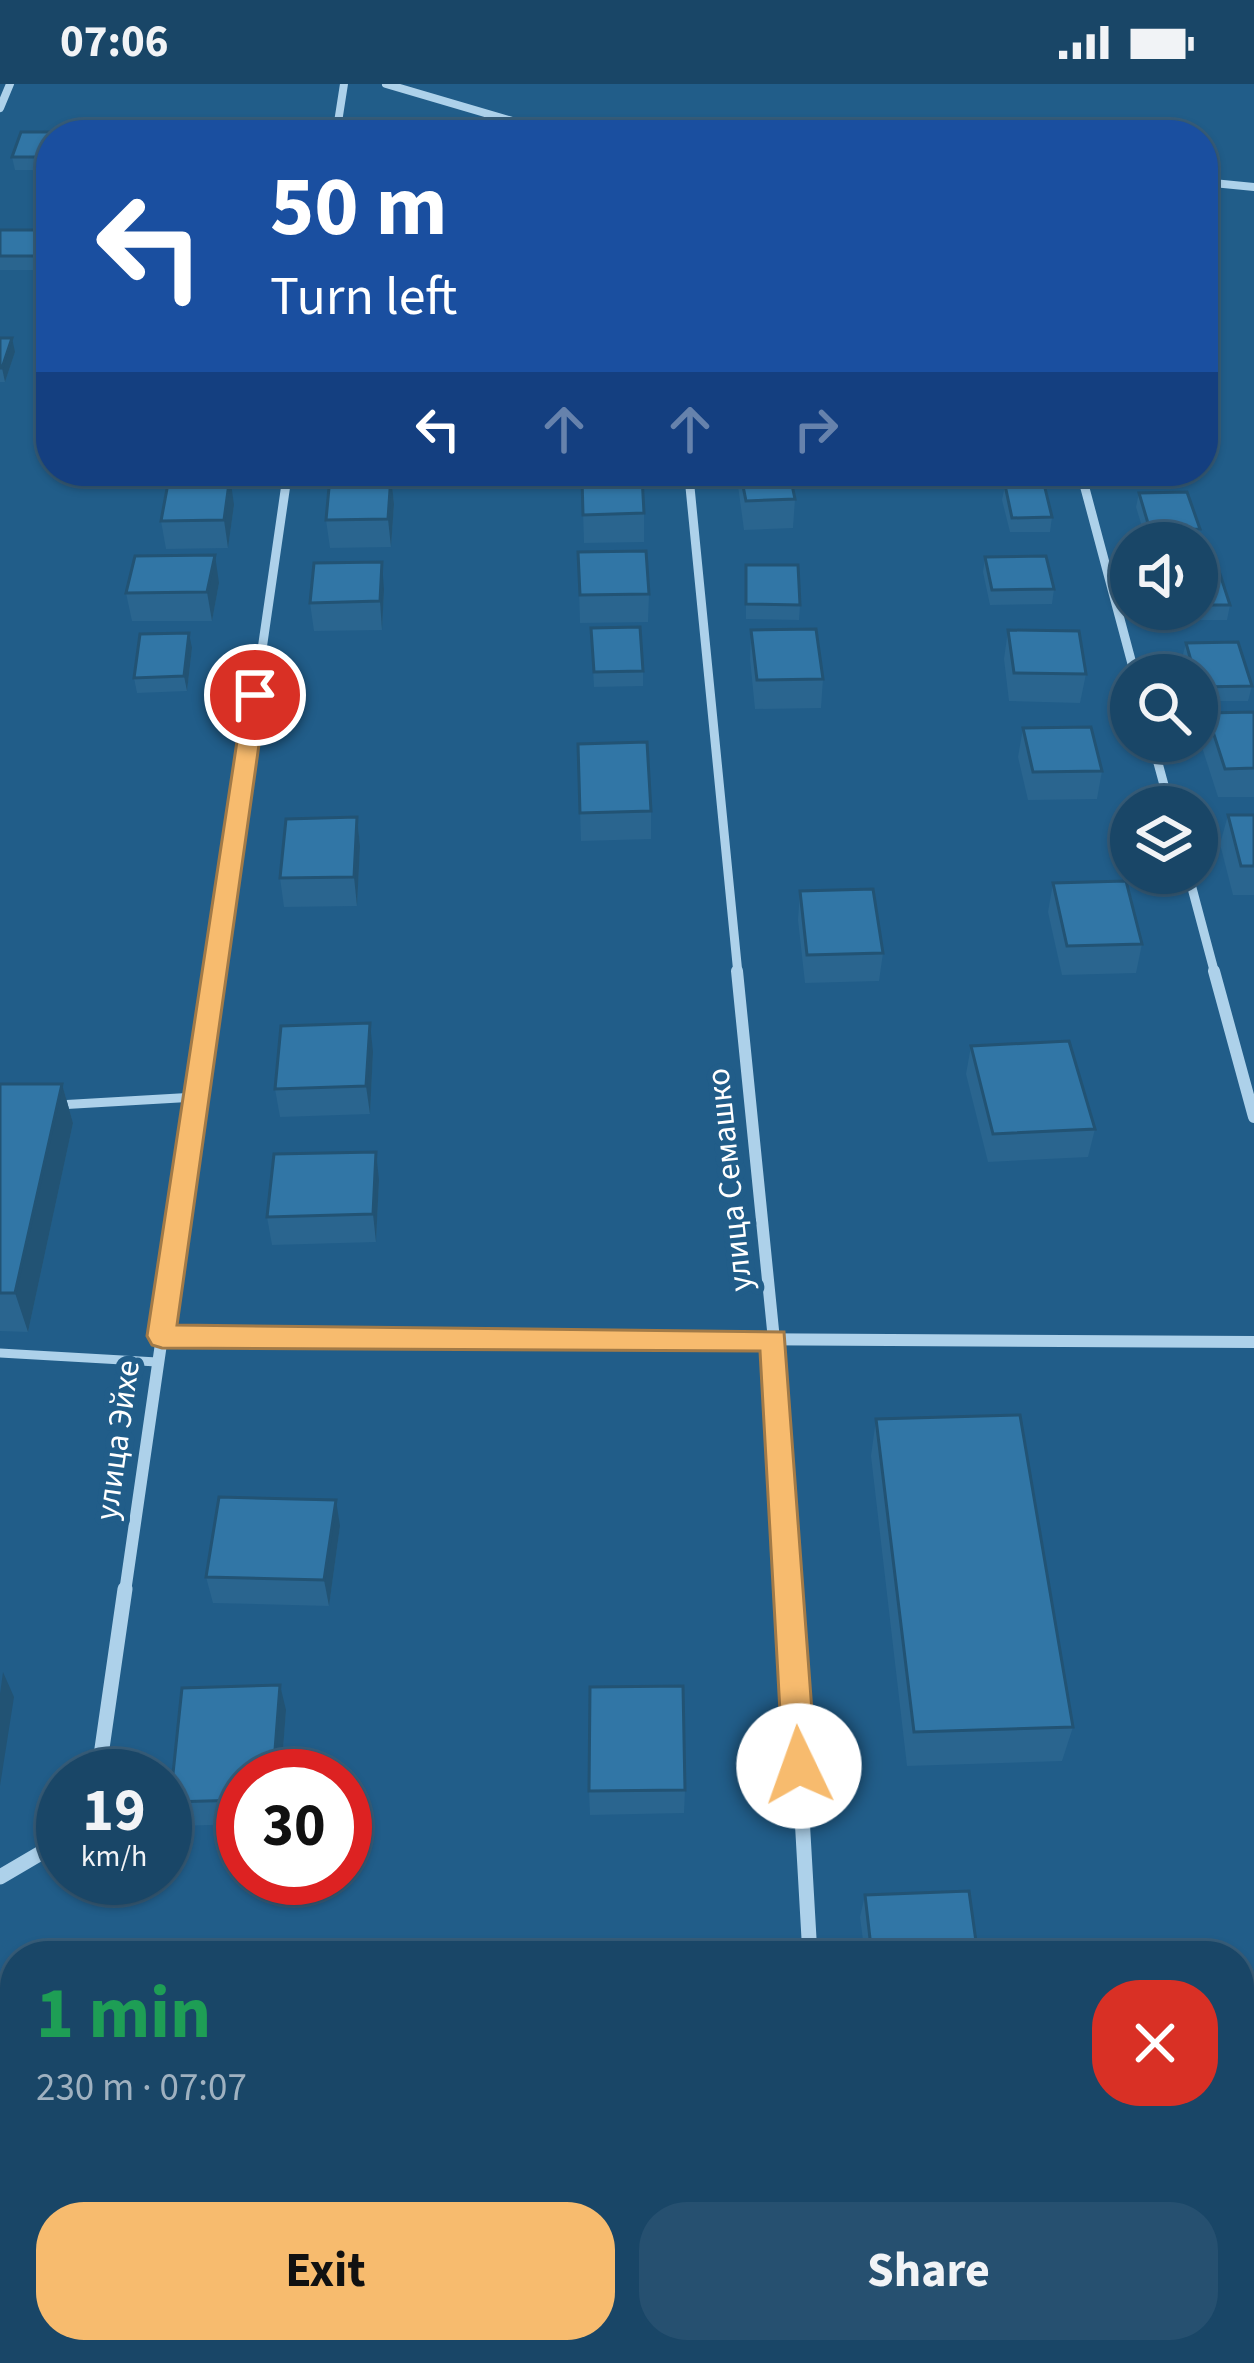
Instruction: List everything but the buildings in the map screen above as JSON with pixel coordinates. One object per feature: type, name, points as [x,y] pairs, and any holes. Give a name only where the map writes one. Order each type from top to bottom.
[{"type":"street","points":[[0,108],[10,84]]},
{"type":"street","points":[[338,120],[344,84]]},
{"type":"street","points":[[386,84],[509,120]]},
{"type":"street","points":[[1218,183],[1254,187]]},
{"type":"street","name":"улица Эйхе","points":[[102,1749],[285,486]]},
{"type":"street","name":"улица Семашко","points":[[689,486],[774,1340],[809,1941]]},
{"type":"street","points":[[1084,486],[1129,654]]},
{"type":"street","points":[[1194,894],[1254,1117]]},
{"type":"street","points":[[162,1336],[1254,1342]]},
{"type":"street","points":[[0,1877],[36,1856]]},
{"type":"lane","points":[[44,1106],[196,1097]]},
{"type":"lane","points":[[0,1353],[157,1362]]},
{"type":"route","points":[[255,695],[162,1336],[774,1340],[799,1766]]}]
